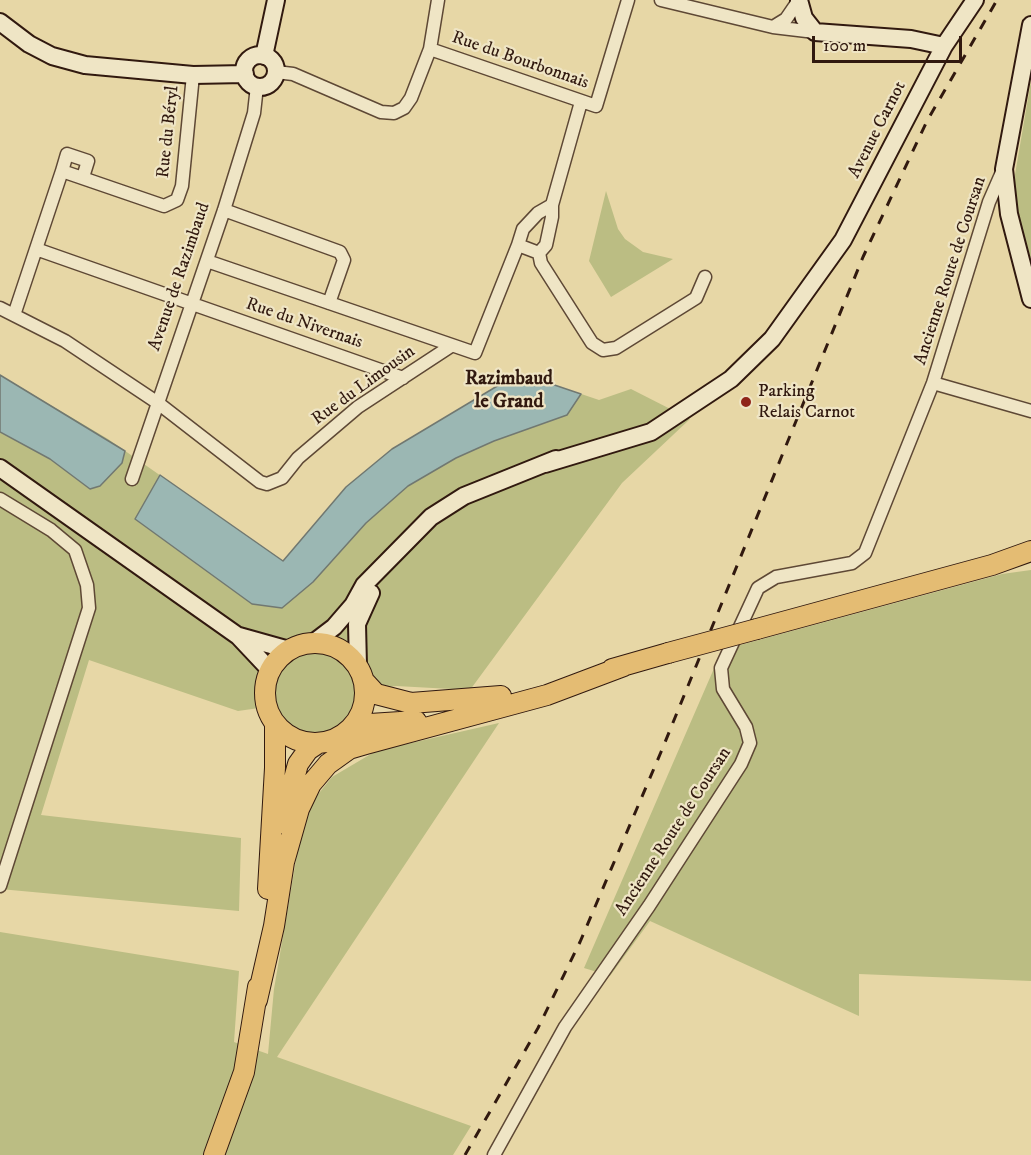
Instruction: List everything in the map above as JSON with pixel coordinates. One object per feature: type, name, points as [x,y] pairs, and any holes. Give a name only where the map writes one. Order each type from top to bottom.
[{"type":"main road","points":[[264,56],[276,0]]},
{"type":"main road","points":[[799,0],[804,18],[815,32],[911,39],[944,46]]},
{"type":"main road","name":"Avenue Carnot","points":[[313,643],[334,627],[353,605],[364,585],[431,517],[464,496],[545,464],[651,432],[731,379],[772,339],[814,277],[843,240],[944,46],[975,0]]},
{"type":"main road","points":[[0,22],[30,44],[52,56],[84,65],[271,82],[276,72],[274,64],[264,56]]},
{"type":"main road","points":[[1031,25],[1004,169],[1009,214],[1031,299]]},
{"type":"main road","points":[[251,80],[249,60],[264,56]]},
{"type":"main road","points":[[0,468],[238,636],[270,670]]},
{"type":"main road","points":[[270,866],[298,764],[308,750],[317,744],[333,740],[350,730],[370,724],[425,720],[485,707],[668,653],[992,565],[1031,551]]},
{"type":"main road","points":[[992,565],[1031,559]]},
{"type":"main road","points":[[350,730],[363,710],[357,624],[388,561]]},
{"type":"main road","points":[[238,636],[290,650]]},
{"type":"main road","points":[[317,744],[292,738],[275,724],[268,711],[265,697],[270,670],[290,650],[313,643],[337,648],[361,673],[376,694],[411,703],[481,699],[530,692]]},
{"type":"main road","points":[[214,1155],[244,1072],[274,926],[284,862],[298,809],[311,784],[328,764],[349,749],[547,695],[624,666]]},
{"type":"main road","points":[[257,1000],[270,866],[275,724]]},
{"type":"street","points":[[276,72],[293,74],[381,112],[394,113],[404,108],[411,98],[430,49],[438,0]]},
{"type":"street","name":"Rue du Bourbonnais","points":[[430,49],[596,106],[628,0]]},
{"type":"street","points":[[662,0],[773,27],[815,32]]},
{"type":"street","points":[[773,27],[786,19],[799,0]]},
{"type":"street","name":"Rue du Béryl","points":[[62,171],[164,206],[177,200],[182,186],[193,75]]},
{"type":"street","name":"Avenue de Razimbaud","points":[[132,479],[193,304],[254,113],[251,80]]},
{"type":"street","points":[[539,254],[546,245],[552,205],[581,102]]},
{"type":"street","points":[[14,315],[67,154],[88,161],[83,177]]},
{"type":"street","name":"Ancienne Route de Coursan","points":[[494,1155],[565,1027],[649,906],[741,764],[750,743],[746,727],[723,689],[721,668],[748,604],[758,588],[776,577],[852,563],[865,553],[933,383],[989,202],[1004,169]]},
{"type":"street","points":[[207,261],[475,353],[523,229],[538,213],[552,205]]},
{"type":"street","points":[[224,210],[340,252],[344,260],[329,303]]},
{"type":"street","points":[[518,245],[539,254]]},
{"type":"street","name":"Rue du Nivernais","points":[[36,249],[403,378]]},
{"type":"street","points":[[539,254],[541,263],[592,343],[603,350],[616,348],[696,298],[705,277]]},
{"type":"street","points":[[0,308],[65,341],[158,403]]},
{"type":"street","name":"Rue du Limousin","points":[[158,403],[260,482],[267,484],[282,478],[298,458],[358,407],[451,346]]},
{"type":"street","name":"Ancienne Route de Coursan","points":[[933,383],[1031,411]]},
{"type":"street","points":[[0,499],[51,530],[75,550],[87,585],[89,608],[83,634],[0,886]]},
{"type":"green space","points":[[1031,81],[1031,260],[1012,192]]},
{"type":"green space","points":[[606,191],[618,229],[625,239],[643,252],[673,259],[611,297],[589,261]]},
{"type":"green space","points":[[519,373],[599,400],[631,389],[690,419],[622,483],[470,690],[396,686],[359,692],[357,708],[345,725],[324,736],[307,736],[287,727],[273,706],[238,711],[89,660],[41,815],[241,838],[239,911],[0,889],[0,375],[108,439],[283,561],[346,487],[392,449]]},
{"type":"green space","points":[[1031,570],[1031,981],[859,974],[859,1016],[650,921],[610,976],[584,968],[722,650],[1002,574]]},
{"type":"green space","points":[[499,723],[277,1057],[471,1126],[453,1155],[0,1155],[0,932],[239,971],[234,1042],[268,1054],[274,989],[298,848],[311,803],[332,777],[376,751]]},
{"type":"water","points":[[519,373],[581,394],[567,415],[494,441],[456,458],[408,486],[366,523],[313,582],[282,608],[252,604],[135,519],[160,475],[283,561],[346,487],[392,449]]},
{"type":"water","points":[[0,375],[125,451],[122,463],[100,486],[90,489],[50,459],[0,432]]},
{"type":"railway","points":[[465,1155],[538,1028],[580,942],[661,752],[863,257],[927,121],[997,0]]},
{"type":"place","name":"Parking Relais Carnot","points":[[746,402]]},
{"type":"district","name":"Razimbaud le Grand","points":[[509,392]]}]
